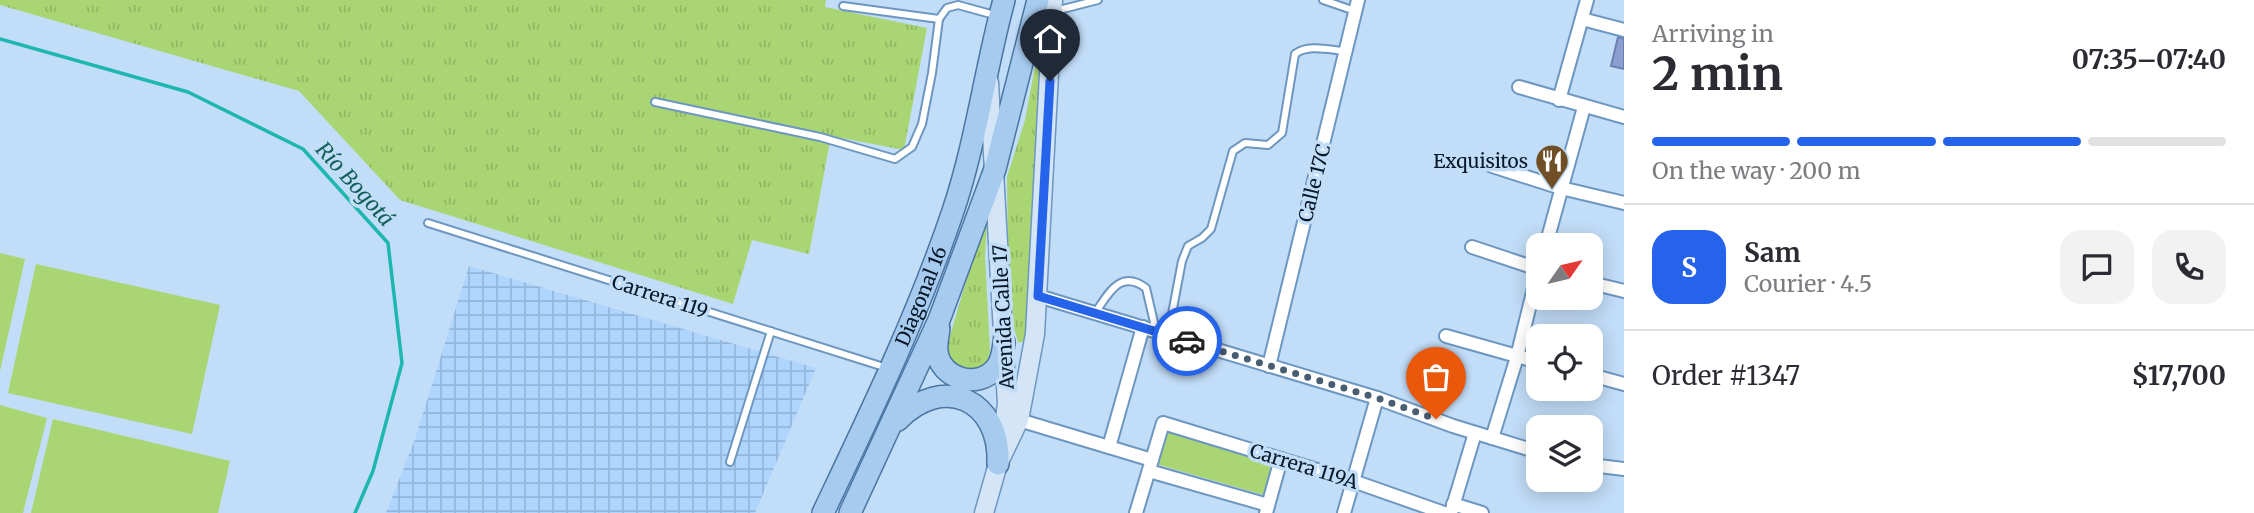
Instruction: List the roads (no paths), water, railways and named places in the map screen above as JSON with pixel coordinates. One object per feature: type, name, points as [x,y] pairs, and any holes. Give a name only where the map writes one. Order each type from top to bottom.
[{"type":"main road","name":"Avenida Calle 17","points":[[995,169],[1048,4]]},
{"type":"main road","name":"Avenida Calle 17","points":[[998,464],[1019,420],[1034,346],[1048,4]]},
{"type":"main road","name":"Avenida Calle 17","points":[[984,513],[998,464],[1007,404],[988,67],[1002,8]]},
{"type":"main road","name":"Diagonal 16","points":[[823,513],[916,311],[953,211],[988,67]]},
{"type":"main road","name":"Diagonal 16","points":[[849,513],[939,320],[995,169]]},
{"type":"main road","points":[[939,320],[937,351],[941,364],[950,374],[961,379],[974,380],[987,376],[996,368],[1002,356],[1004,342]]},
{"type":"main road","points":[[1004,342],[1021,350],[1034,346]]},
{"type":"main road","points":[[891,426],[909,408],[923,400],[937,396],[968,401],[981,410],[997,436],[998,464]]},
{"type":"street","points":[[1559,100],[1587,0]]},
{"type":"street","name":"Calle 17C","points":[[1269,366],[1356,6]]},
{"type":"street","points":[[1582,19],[1624,30]]},
{"type":"street","points":[[1519,87],[1624,117]]},
{"type":"street","points":[[1549,233],[1584,107]]},
{"type":"street","points":[[1492,166],[1561,188],[1624,203]]},
{"type":"street","points":[[1472,247],[1526,266]]},
{"type":"street","points":[[1603,286],[1624,291]]},
{"type":"street","points":[[1038,296],[1377,398],[1526,448]]},
{"type":"street","points":[[1492,438],[1528,310]]},
{"type":"street","points":[[1109,447],[1143,327]]},
{"type":"street","points":[[1446,336],[1526,359]]},
{"type":"street","points":[[1603,379],[1624,384]]},
{"type":"street","points":[[1344,513],[1377,398]]},
{"type":"street","points":[[1019,420],[1109,447],[1150,466],[1267,509],[1281,459]]},
{"type":"street","name":"Carrera 119A","points":[[1150,466],[1163,422],[1449,510],[1482,513]]},
{"type":"street","points":[[1449,510],[1475,433]]},
{"type":"street","points":[[1136,513],[1150,466]]},
{"type":"street","points":[[1603,466],[1624,469]]},
{"type":"lane","points":[[1048,4],[1098,0]]},
{"type":"lane","points":[[1324,0],[1356,6]]},
{"type":"lane","points":[[655,102],[820,137],[895,159],[912,147],[922,124],[939,19],[947,8],[958,5],[1002,8]]},
{"type":"lane","points":[[843,6],[939,19]]},
{"type":"lane","points":[[1162,333],[1182,261],[1188,246],[1211,229],[1234,151],[1245,143],[1268,145],[1282,133],[1295,54],[1301,49],[1310,48],[1345,51]]},
{"type":"lane","name":"Carrera 119","points":[[428,223],[891,369]]},
{"type":"lane","points":[[1095,313],[1112,288],[1126,280],[1136,281],[1146,288],[1162,333]]},
{"type":"lane","points":[[730,462],[771,331]]},
{"type":"waterway","name":"Río Bogotá","points":[[0,39],[188,92],[303,149],[388,243],[402,363],[373,471],[355,513]]},
{"type":"place","name":"Exquisitos","points":[[1552,191]]}]
